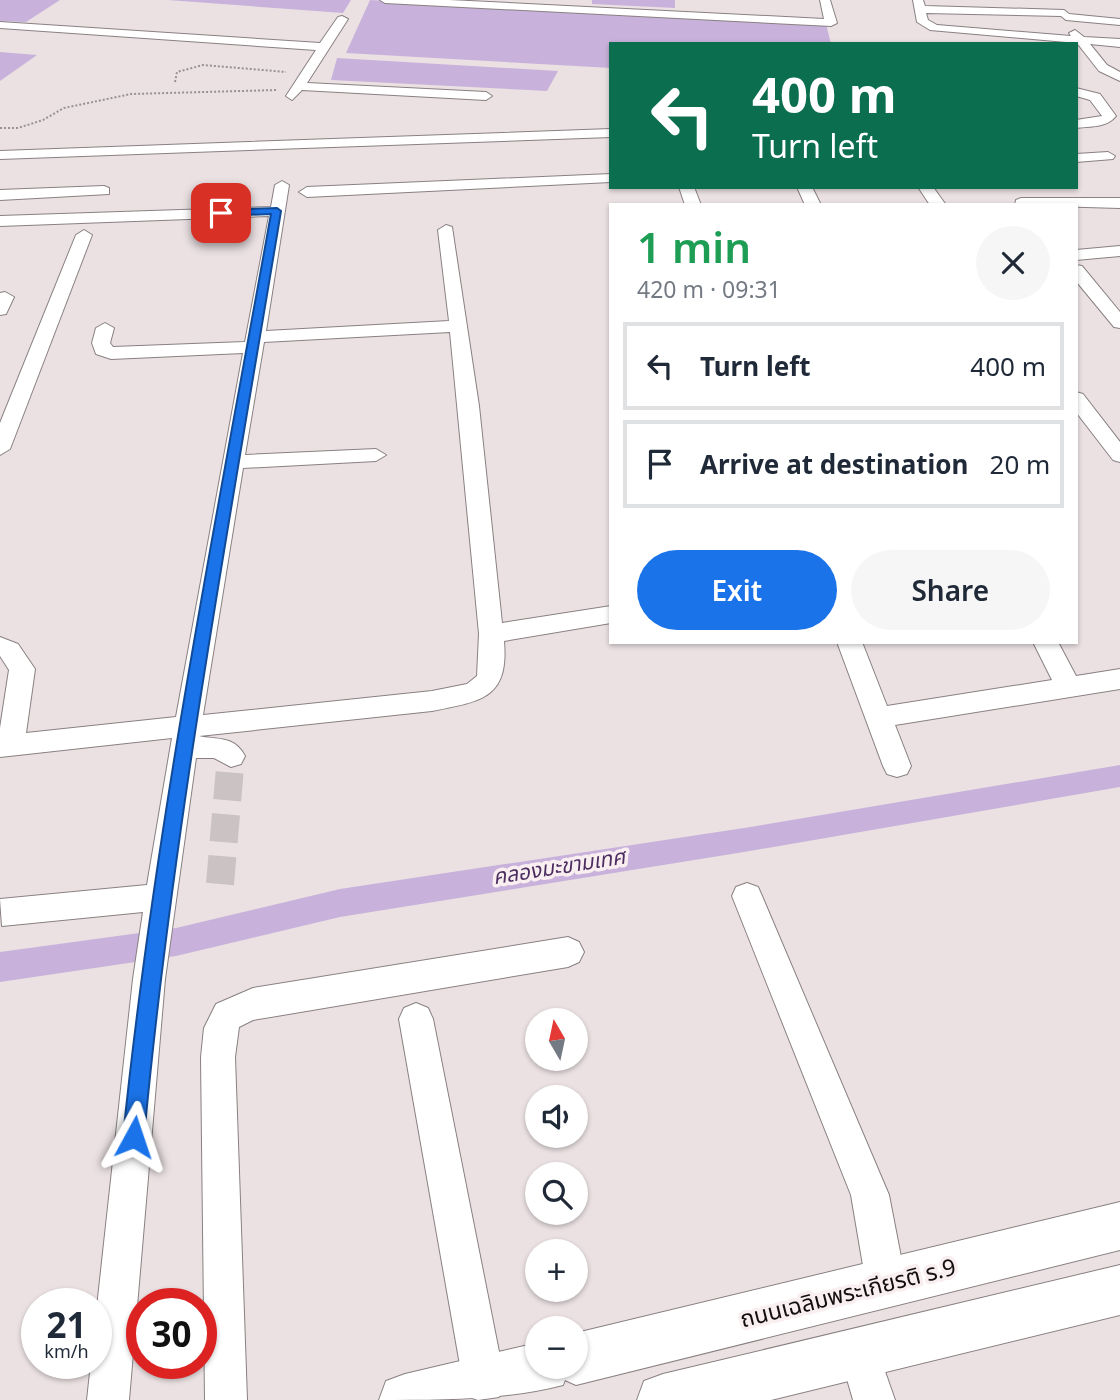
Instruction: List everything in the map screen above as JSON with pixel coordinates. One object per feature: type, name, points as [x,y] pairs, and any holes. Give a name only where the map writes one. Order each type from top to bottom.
[{"type":"main road","name":"ถนนเฉลิมพระเกียรติ ร.9","points":[[588,1356],[1120,1226]]},
{"type":"main road","points":[[663,1400],[764,1388],[859,1351],[1120,1290]]},
{"type":"main road","points":[[405,1400],[525,1372]]},
{"type":"street","points":[[385,0],[831,23],[825,0]]},
{"type":"street","points":[[1052,0],[1065,15],[1078,40],[1103,68],[1120,77]]},
{"type":"street","points":[[1120,22],[919,4],[923,22],[934,29],[1120,43]]},
{"type":"street","points":[[298,86],[342,19]]},
{"type":"street","points":[[0,24],[326,47]]},
{"type":"street","points":[[298,86],[486,96]]},
{"type":"street","points":[[1078,93],[1095,97],[1109,116],[1104,121],[1078,124]]},
{"type":"street","points":[[0,155],[609,133]]},
{"type":"street","points":[[1078,158],[1108,156]]},
{"type":"street","points":[[307,192],[504,189],[609,178]]},
{"type":"street","points":[[108,1400],[149,979],[174,803],[282,185]]},
{"type":"street","points":[[0,211],[6,196],[104,191]]},
{"type":"street","points":[[1078,203],[1120,203]]},
{"type":"street","points":[[0,221],[277,211]]},
{"type":"street","points":[[0,646],[9,650],[22,669],[5,745],[186,736],[432,701],[472,693],[488,683],[494,668],[491,634],[469,406],[446,230]]},
{"type":"street","points":[[0,449],[84,235]]},
{"type":"street","points":[[1078,254],[1120,251]]},
{"type":"street","points":[[1078,272],[1120,323]]},
{"type":"street","points":[[105,328],[101,343],[103,350],[111,353],[457,326]]},
{"type":"street","points":[[1078,400],[1120,456]]},
{"type":"street","points":[[232,462],[376,455]]},
{"type":"street","points":[[491,634],[609,614]]},
{"type":"street","points":[[850,644],[897,766]]},
{"type":"street","points":[[1046,644],[1068,686]]},
{"type":"street","points":[[878,718],[1120,679]]},
{"type":"street","points":[[186,736],[219,747],[231,757]]},
{"type":"street","points":[[747,896],[870,1195],[886,1283]]},
{"type":"street","points":[[2,912],[160,908]]},
{"type":"street","points":[[226,1400],[218,1057],[220,1029],[224,1018],[235,1008],[244,1006],[568,952]]},
{"type":"street","points":[[416,1019],[484,1382]]},
{"type":"street","points":[[859,1351],[874,1400]]},
{"type":"path","points":[[175,82],[177,72],[203,65],[298,86]]},
{"type":"path","points":[[0,128],[18,128],[43,120],[64,108],[131,94],[298,86]]},
{"type":"shaded area","points":[[0,0],[60,0],[26,22],[0,21]]},
{"type":"shaded area","points":[[168,0],[351,0],[343,13]]},
{"type":"shaded area","points":[[370,0],[826,24],[830,42],[609,42],[609,68],[346,53]]},
{"type":"shaded area","points":[[592,0],[675,0],[675,8],[592,4]]},
{"type":"shaded area","points":[[0,52],[37,55],[0,81]]},
{"type":"shaded area","points":[[337,58],[558,71],[547,91],[331,80]]},
{"type":"waterway","name":"คลองมะขามเทศ","points":[[0,967],[176,942],[340,903],[744,840],[1120,776]]},
{"type":"tunnel","points":[[220,884],[231,756]]},
{"type":"route","points":[[134,1137],[149,979],[163,897],[174,803],[277,211],[221,213]]}]
